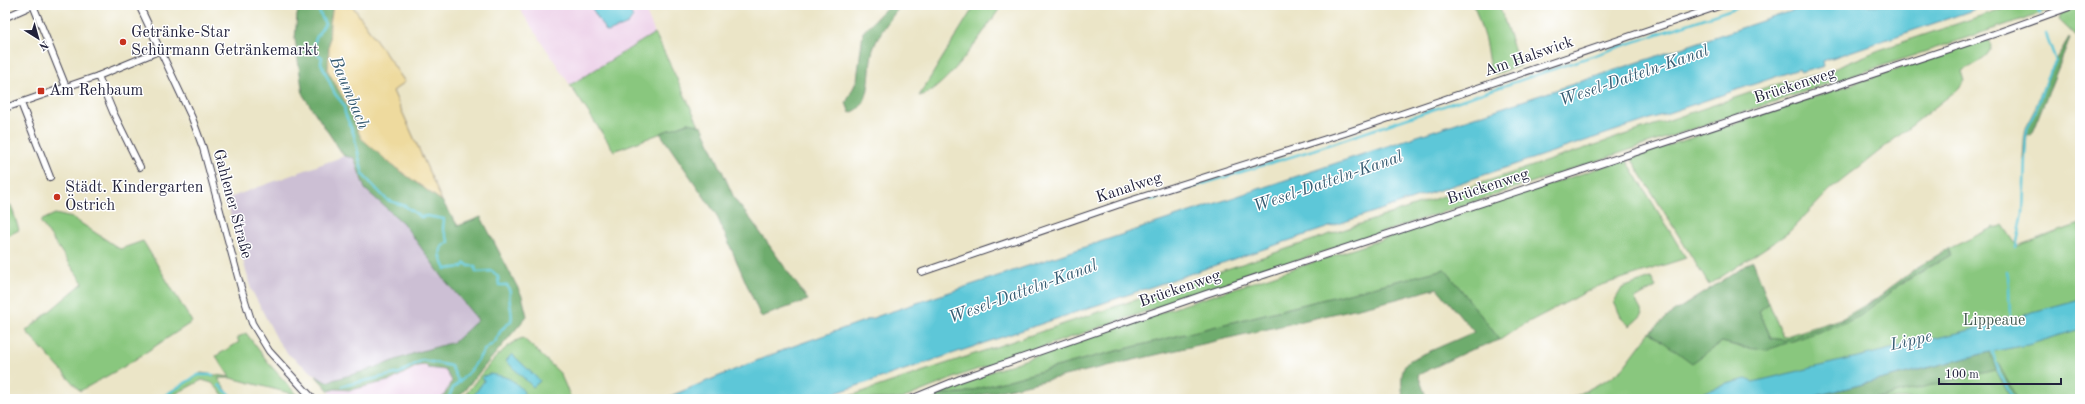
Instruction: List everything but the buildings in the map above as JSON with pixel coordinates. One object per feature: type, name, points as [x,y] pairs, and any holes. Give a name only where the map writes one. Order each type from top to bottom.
[{"type":"street","points":[[6,17],[33,5],[66,87]]},
{"type":"street","name":"Gahlener Straße","points":[[139,5],[192,118],[204,148],[240,288],[252,323],[269,351],[313,399]]},
{"type":"street","name":"Am Halswick","points":[[1345,133],[1722,5]]},
{"type":"street","name":"Brückenweg","points":[[911,399],[967,376],[1206,294],[1994,34],[2075,5]]},
{"type":"street","points":[[5,108],[98,76],[161,50]]},
{"type":"street","points":[[98,76],[128,146],[140,166]]},
{"type":"street","points":[[21,103],[50,177]]},
{"type":"street","name":"Kanalweg","points":[[922,272],[1123,203],[1345,133]]},
{"type":"shaded area","points":[[517,5],[643,5],[655,33],[570,85]]},
{"type":"shaded area","points":[[344,156],[354,158],[365,189],[403,223],[444,279],[478,320],[455,342],[418,352],[326,383],[288,354],[278,341],[251,289],[226,199]]},
{"type":"shaded area","points":[[421,365],[426,365],[428,368],[445,370],[452,381],[442,399],[332,399],[329,391],[335,389],[351,390],[392,380]]},
{"type":"green space","points":[[300,5],[333,5],[330,24],[328,71],[346,103],[392,165],[442,201],[458,226],[481,217],[522,296],[527,316],[457,399],[442,399],[452,381],[445,370],[428,368],[426,365],[417,366],[392,380],[351,390],[335,389],[329,391],[316,376],[326,382],[454,342],[478,320],[444,279],[403,223],[365,189],[354,158],[344,156],[303,95],[295,39],[297,15]]},
{"type":"green space","points":[[889,5],[901,5],[876,41],[872,55],[869,84],[864,102],[858,109],[850,113],[846,103],[857,80],[863,32]]},
{"type":"green space","points":[[975,5],[1002,5],[965,57],[953,71],[929,92],[919,96]]},
{"type":"green space","points":[[1474,5],[1499,5],[1520,66],[1495,74],[1490,69],[1485,40]]},
{"type":"green space","points":[[2013,5],[2065,5],[1194,295],[964,374],[902,399],[841,399],[1770,86],[1824,73],[1879,50]]},
{"type":"green space","points":[[2080,5],[2079,39],[2059,20],[2061,13]]},
{"type":"green space","points":[[655,33],[699,125],[688,123],[614,151],[570,85]]},
{"type":"green space","points":[[2069,38],[2070,39],[2031,135],[2027,136],[2025,158],[2023,159],[2025,128],[2035,109],[2047,76]]},
{"type":"green space","points":[[1987,39],[1991,44],[1988,54],[1962,71],[1965,81],[1958,89],[1830,190],[1788,233],[1709,285],[1631,158]]},
{"type":"green space","points":[[688,123],[702,126],[735,200],[752,221],[808,300],[761,317],[716,214],[660,133]]},
{"type":"green space","points":[[1626,159],[1686,258],[1596,287],[1519,327],[1500,340],[1445,269],[1085,359],[963,393],[928,395],[1150,316]]},
{"type":"green space","points":[[11,205],[19,230],[5,237],[5,206]]},
{"type":"green space","points":[[55,214],[73,218],[120,249],[143,241],[192,322],[125,366],[80,391],[26,331],[83,283],[40,221]]},
{"type":"green space","name":"Lippeaue","points":[[2080,224],[2080,399],[1570,399],[1610,378],[1623,368],[1650,332],[1698,358],[1722,342],[1743,348],[1771,338],[1759,311],[1769,303],[1783,337],[1843,318],[1950,255],[1948,249],[1995,227],[1996,229],[2003,225],[2017,246]]},
{"type":"green space","points":[[1948,249],[1951,255],[1903,282],[1860,316],[1767,350],[1745,348],[1722,342],[1692,363],[1650,332],[1672,313],[1753,261],[1769,303],[1759,311],[1771,338],[1784,340],[1847,318],[1864,308],[1916,268]]},
{"type":"green space","points":[[1445,269],[1500,340],[1468,351],[1418,375],[1427,399],[1403,399],[1402,377],[1403,371],[1408,362],[1474,332],[1437,288],[1393,300],[965,399],[918,399],[928,395],[963,393],[1085,359]]},
{"type":"green space","points":[[1651,278],[1656,287],[1635,299],[1643,314],[1630,326],[1621,317],[1614,302],[1622,288]]},
{"type":"green space","points":[[246,333],[271,366],[297,395],[231,378],[218,378],[229,394],[235,399],[227,399],[212,383],[202,380],[166,399],[158,399],[201,373],[230,377],[216,356],[239,342],[237,338]]},
{"type":"green space","points":[[523,338],[560,373],[571,398],[462,399],[498,355]]},
{"type":"green space","points":[[1990,352],[1996,369],[1998,363],[2017,399],[2011,399],[1996,370],[1873,399],[1804,399]]},
{"type":"sand","points":[[333,5],[352,5],[405,82],[393,91],[442,201],[392,165],[361,138],[346,103],[328,71],[330,24]]},
{"type":"water","points":[[590,5],[627,5],[633,17],[628,24],[608,32],[605,30]]},
{"type":"water","name":"Wesel-Datteln-Kanal","points":[[1810,5],[1988,5],[1823,61],[1824,66],[1801,73],[1799,69],[818,399],[663,399],[788,348],[884,314]]},
{"type":"water","points":[[2080,299],[2080,329],[2028,345],[1990,352],[1804,399],[1686,399],[1727,384],[1746,379],[1753,382],[2016,319],[2029,313]]},
{"type":"water","points":[[512,354],[540,381],[533,387],[506,361]]},
{"type":"water","points":[[489,374],[508,378],[516,384],[524,392],[522,399],[471,399],[484,381],[482,377]]},
{"type":"waterway","name":"Baumbach","points":[[329,5],[327,9],[318,9],[325,24],[315,41],[313,48],[314,52],[322,57],[321,63],[335,94],[344,105],[345,113],[354,135],[363,175],[387,200],[405,206],[421,217],[427,216],[444,219],[443,229],[449,242],[442,247],[440,254],[446,269],[462,267],[465,263],[469,266],[475,266],[476,272],[492,271],[498,277],[499,285],[507,285],[510,292],[509,299],[512,314],[511,321],[501,330],[495,342],[485,349],[471,370],[453,388],[448,399]]},
{"type":"waterway","points":[[1151,200],[1313,150],[1744,5]]},
{"type":"waterway","points":[[2037,7],[2040,14]]},
{"type":"waterway","points":[[2016,247],[2023,213],[2026,129],[2036,110],[2047,77],[2056,61],[2046,34]]},
{"type":"waterway","points":[[2007,272],[2009,285],[2010,323]]},
{"type":"waterway","points":[[1992,350],[1999,372],[2013,399]]},
{"type":"waterway","points":[[342,386],[400,373],[422,360],[451,366],[459,382]]},
{"type":"waterway","points":[[159,399],[198,375],[213,375]]},
{"type":"waterway","points":[[219,385],[234,399]]},
{"type":"place","name":"Getränke-Star Schürmann Getränkemarkt","points":[[123,42]]},
{"type":"place","name":"Am Rehbaum","points":[[41,91]]},
{"type":"place","name":"Städt. Kindergarten Östrich","points":[[57,197]]},
{"type":"water label","name":"Lippe","points":[[1911,341]]}]
